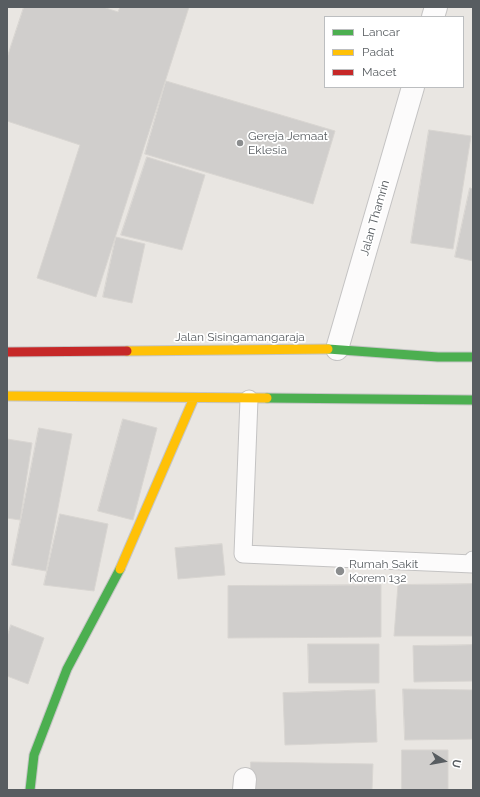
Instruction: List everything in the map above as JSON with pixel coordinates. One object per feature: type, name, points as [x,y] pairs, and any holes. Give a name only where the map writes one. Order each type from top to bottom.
[{"type":"main road","name":"Jalan Sisingamangaraja","points":[[7,352],[337,349],[438,357],[473,357]]},
{"type":"main road","points":[[7,396],[473,400]]},
{"type":"main road","points":[[30,790],[34,755],[67,669],[114,582],[194,398]]},
{"type":"street","name":"Jalan Thamrin","points":[[337,349],[413,88]]},
{"type":"lane","points":[[249,398],[243,554],[473,564],[473,560]]},
{"type":"building","points":[[24,7],[103,7],[118,12],[120,7],[189,7],[96,297],[37,278],[80,145],[7,121],[7,58]]},
{"type":"building","name":"Gereja Jemaat Eklesia","points":[[166,81],[335,131],[313,204],[145,154]]},
{"type":"building","points":[[429,130],[471,136],[453,249],[411,243]]},
{"type":"building","points":[[147,157],[205,175],[182,250],[121,235]]},
{"type":"building","points":[[470,188],[473,189],[473,261],[455,257]]},
{"type":"building","points":[[116,237],[145,244],[132,303],[103,297]]},
{"type":"building","points":[[123,419],[157,428],[133,520],[98,511]]},
{"type":"building","points":[[39,428],[72,434],[46,571],[12,565]]},
{"type":"building","points":[[7,439],[32,443],[20,520],[7,518]]},
{"type":"building","points":[[60,514],[108,524],[94,591],[44,585]]},
{"type":"building","points":[[222,544],[225,575],[178,579],[175,548]]},
{"type":"building","points":[[473,584],[473,636],[394,636],[398,585]]},
{"type":"building","points":[[381,585],[381,637],[228,638],[228,586]]},
{"type":"building","points":[[11,625],[44,638],[28,684],[7,676],[7,637]]},
{"type":"building","points":[[308,644],[379,644],[379,683],[309,683]]},
{"type":"building","points":[[473,645],[473,681],[414,682],[413,646]]},
{"type":"building","points":[[403,689],[473,690],[473,739],[405,740]]},
{"type":"building","points":[[375,690],[377,742],[285,745],[283,693]]},
{"type":"building","points":[[402,750],[448,750],[448,790],[402,790]]},
{"type":"building","points":[[251,762],[373,764],[372,790],[251,790]]},
{"type":"traffic: fast","points":[[328,349],[438,357],[473,357]]},
{"type":"traffic: fast","points":[[267,398],[473,400]]},
{"type":"traffic: fast","points":[[30,790],[34,755],[67,669],[120,569]]},
{"type":"traffic: slow","points":[[127,351],[328,349]]},
{"type":"traffic: slow","points":[[7,396],[267,398]]},
{"type":"traffic: slow","points":[[120,569],[194,398]]},
{"type":"traffic: jam","points":[[7,352],[127,351]]},
{"type":"place","name":"Gereja Jemaat Eklesia","points":[[240,143]]},
{"type":"place","name":"Rumah Sakit Korem 132","points":[[340,571]]}]
